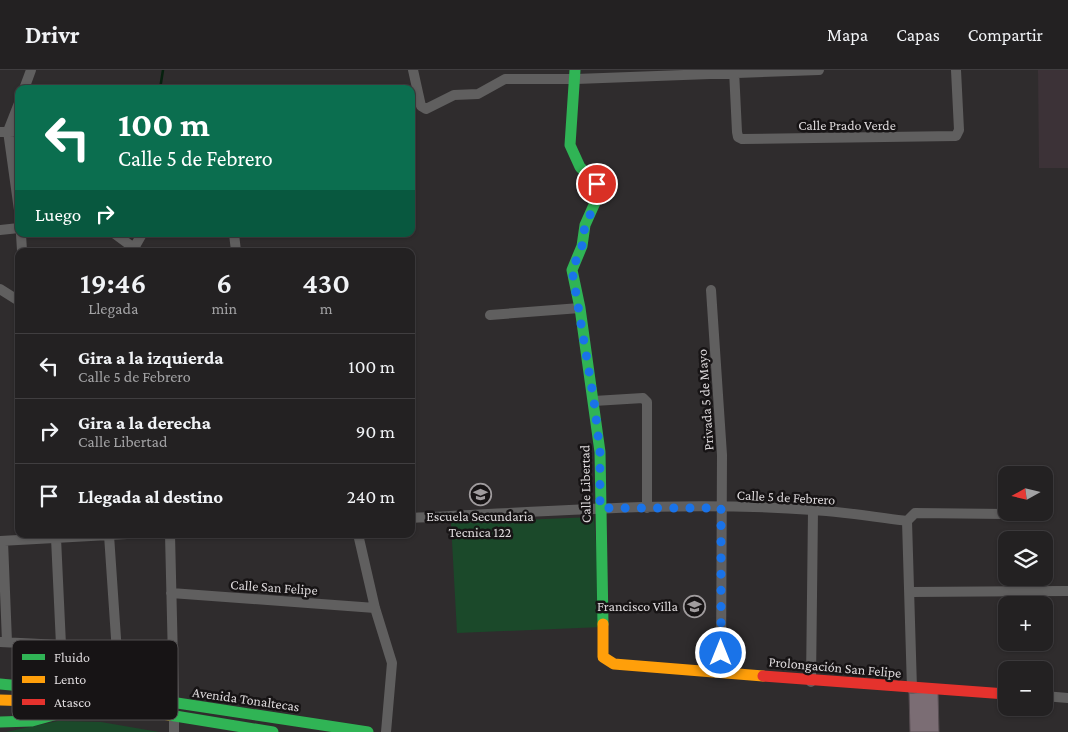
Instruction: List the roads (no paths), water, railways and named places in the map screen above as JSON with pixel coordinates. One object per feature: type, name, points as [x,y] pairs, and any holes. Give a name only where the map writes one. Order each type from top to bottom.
[{"type":"street","points":[[25,85],[31,70]]},
{"type":"street","points":[[413,70],[421,106],[426,109],[454,96],[478,94],[505,79],[576,75],[819,70]]},
{"type":"street","name":"Calle Prado Verde","points":[[734,71],[738,136],[752,139],[956,136],[959,130],[956,70]]},
{"type":"street","name":"Calle Libertad","points":[[576,75],[570,145],[580,167],[597,184],[597,201],[585,225],[582,246],[572,264],[573,281],[580,308],[594,401],[600,452],[603,657]]},
{"type":"street","points":[[15,114],[9,131],[15,152]]},
{"type":"street","points":[[0,230],[15,228]]},
{"type":"street","points":[[119,237],[133,248]]},
{"type":"street","points":[[0,288],[15,298]]},
{"type":"street","name":"Privada 5 de Mayo","points":[[711,290],[722,455],[721,671]]},
{"type":"street","points":[[490,315],[580,308]]},
{"type":"street","points":[[594,401],[643,398],[647,402],[646,508]]},
{"type":"street","name":"Calle 5 de Febrero","points":[[415,518],[600,508],[813,510],[907,521],[915,513],[998,514]]},
{"type":"street","points":[[811,682],[813,510]]},
{"type":"street","points":[[907,521],[911,592],[912,690]]},
{"type":"street","points":[[4,642],[2,541],[22,538]]},
{"type":"street","points":[[56,538],[62,640]]},
{"type":"street","points":[[109,538],[116,640]]},
{"type":"street","points":[[170,538],[172,640]]},
{"type":"street","points":[[359,538],[375,608],[392,663],[386,732]]},
{"type":"street","points":[[911,592],[1068,591]]},
{"type":"street","name":"Calle San Felipe","points":[[171,593],[375,608]]},
{"type":"street","name":"Prolongación San Felipe","points":[[603,657],[614,664],[721,671],[811,682],[912,690],[998,694]]},
{"type":"street","points":[[1053,697],[1068,698]]},
{"type":"street","name":"Avenida Tonaltecas","points":[[178,704],[368,732]]},
{"type":"street","name":"Avenida Tonaltecas","points":[[178,718],[273,732]]},
{"type":"street","points":[[0,722],[36,720]]},
{"type":"waterway","points":[[161,85],[163,70]]},
{"type":"place","name":"Escuela Secundaria Tecnica 122","points":[[480,494]]},
{"type":"place","name":"Francisco Villa","points":[[694,606]]}]
